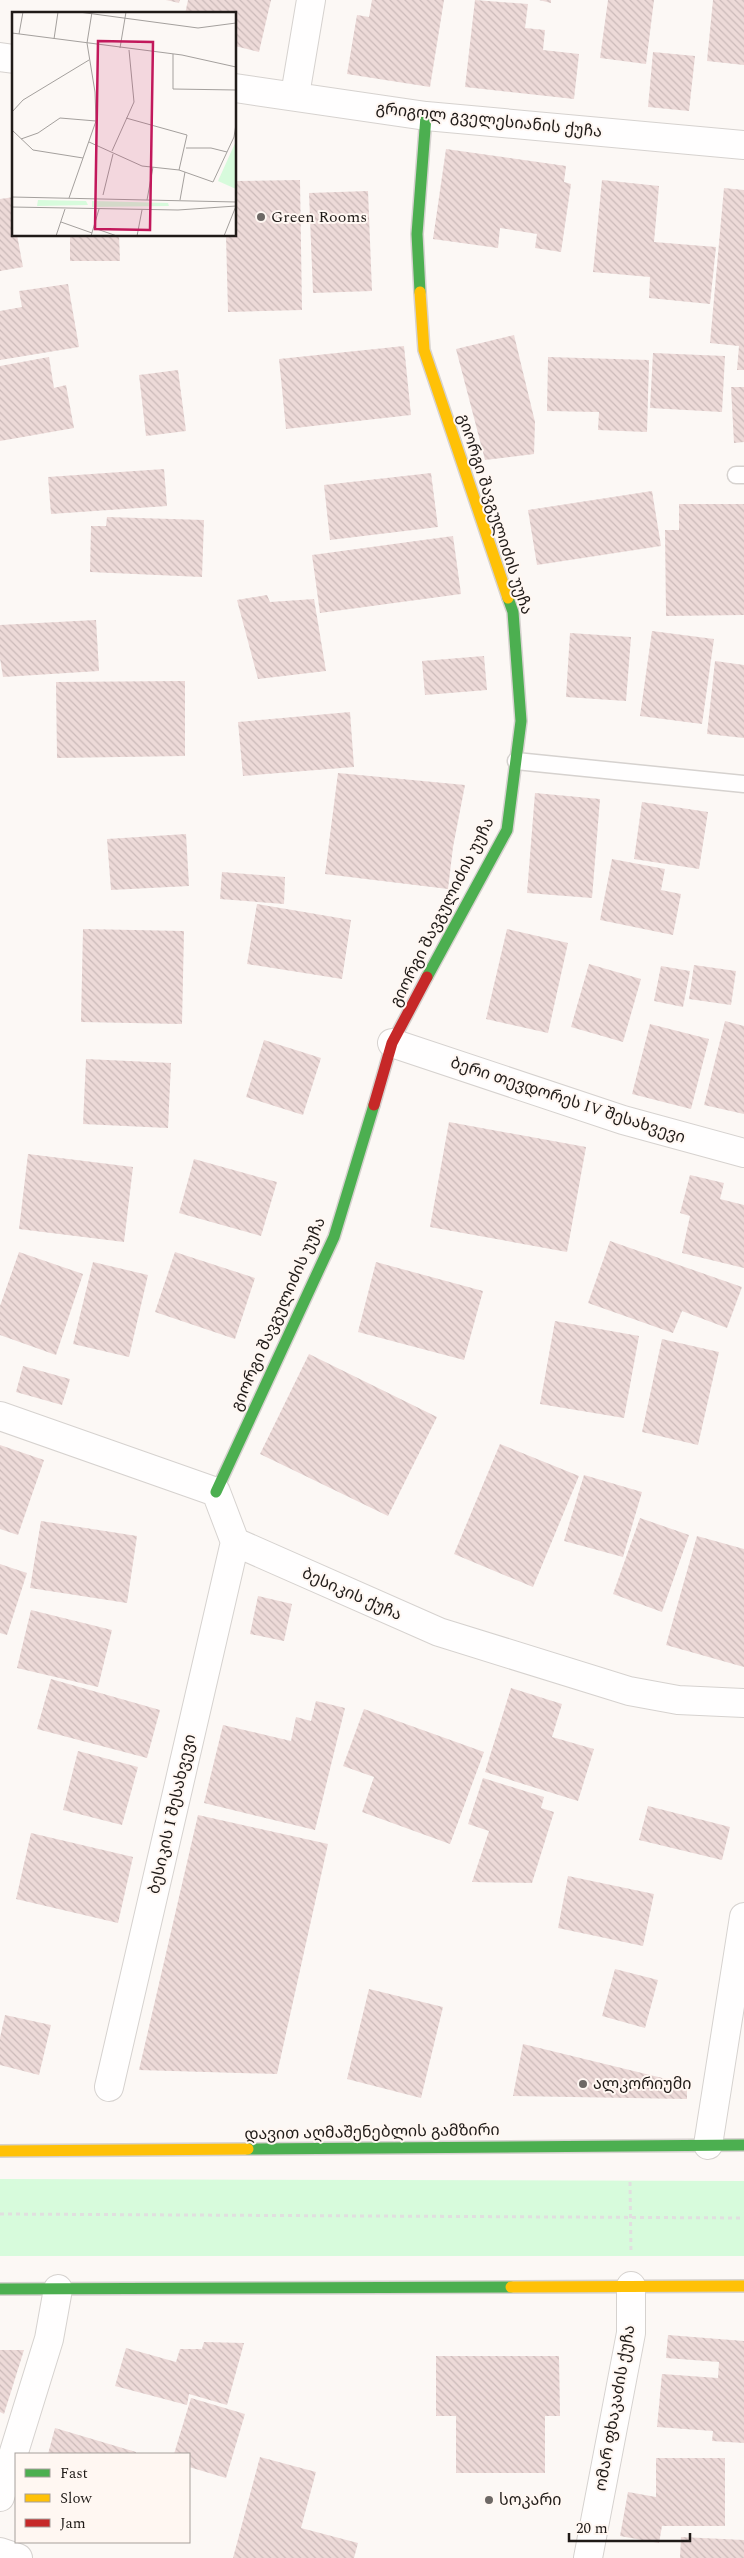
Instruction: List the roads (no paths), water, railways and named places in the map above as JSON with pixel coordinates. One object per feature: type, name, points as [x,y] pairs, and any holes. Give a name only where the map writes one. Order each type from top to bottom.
[{"type":"main road","name":"გიორგი შავგულიძის უუჩა","points":[[216,1492],[334,1237],[392,1043],[507,830],[521,721],[513,612],[424,350],[417,234],[426,116]]},
{"type":"main road","name":"დავით აღმაშენებლის გამზირი","points":[[0,2151],[744,2145]]},
{"type":"main road","points":[[0,2289],[744,2286]]},
{"type":"street","points":[[295,96],[311,0]]},
{"type":"street","name":"გრიგოლ გველესიანის ქუჩა","points":[[236,88],[426,116],[744,145]]},
{"type":"street","name":"ბერი თევდორეს IV შესახვევი","points":[[392,1043],[623,1120],[744,1153]]},
{"type":"street","points":[[0,1416],[216,1492],[235,1542]]},
{"type":"street","name":"ბესიკის ქუჩა","points":[[235,1542],[439,1632],[629,1691],[678,1700],[744,1703]]},
{"type":"street","name":"ბესიკის I შესახვევი","points":[[110,2087],[235,1542]]},
{"type":"street","points":[[708,2145],[744,1917]]},
{"type":"street","name":"ომარ ფხაკაძის ქუჩა","points":[[588,2558],[631,2333],[631,2286]]},
{"type":"street","points":[[0,2496],[49,2339],[58,2289]]},
{"type":"street","points":[[0,2552],[18,2558]]},
{"type":"lane","points":[[516,761],[744,784]]},
{"type":"place","name":"Green Rooms","points":[[261,217]]},
{"type":"place","name":"ალკორიუმი","points":[[583,2084]]},
{"type":"place","name":"სოკარი","points":[[489,2500]]}]
